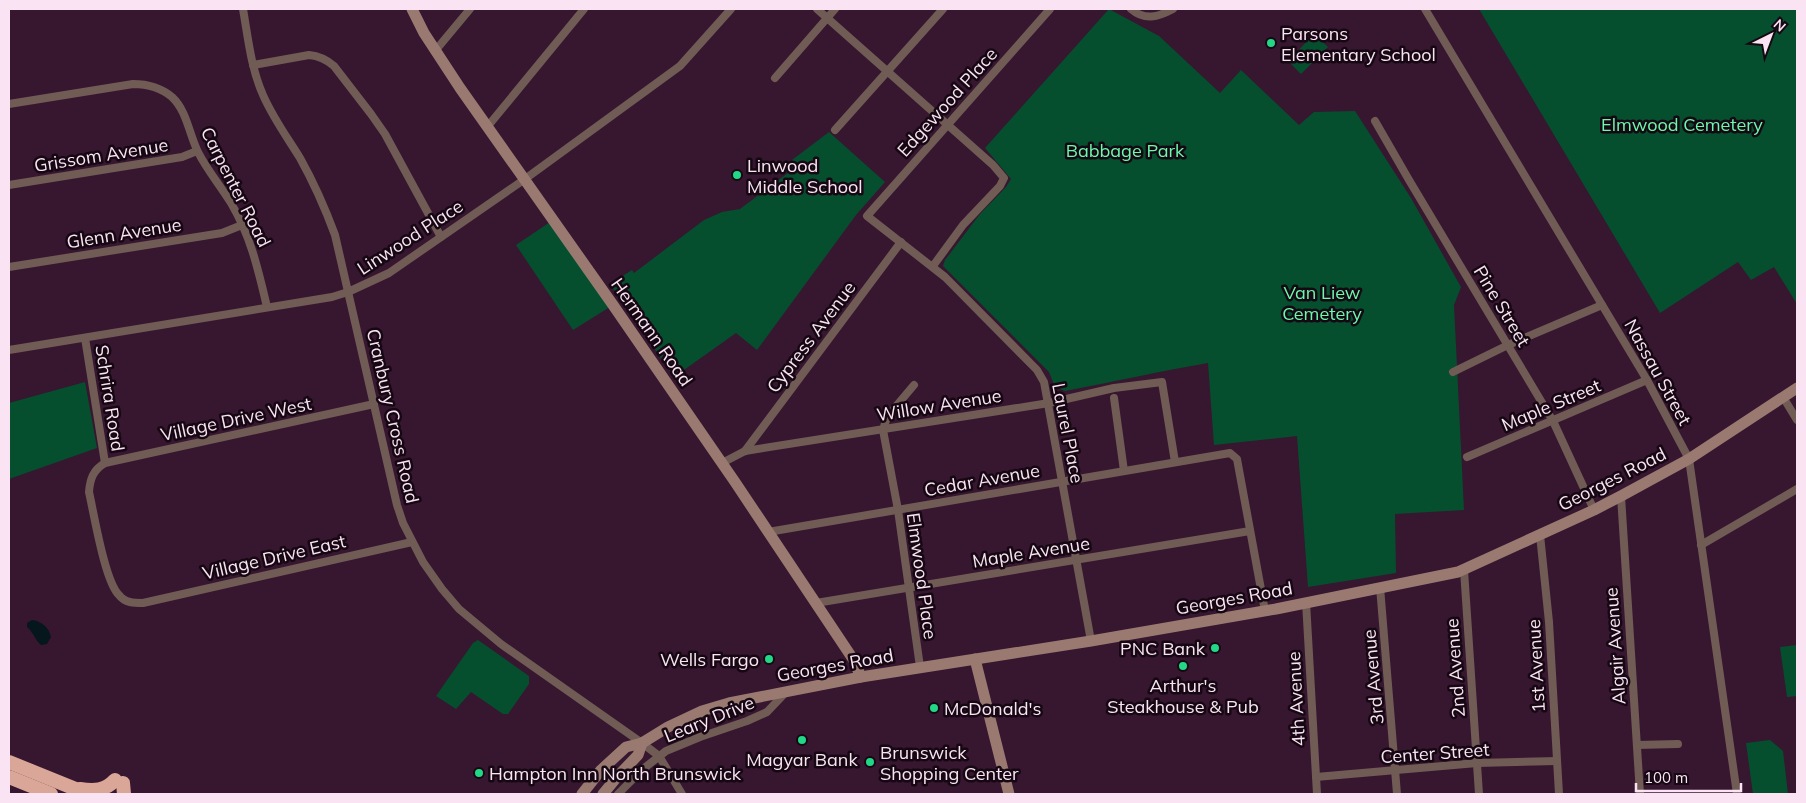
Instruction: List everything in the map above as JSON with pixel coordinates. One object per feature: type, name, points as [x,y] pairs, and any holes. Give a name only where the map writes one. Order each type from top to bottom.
[{"type":"highway","points":[[9,756],[14,776]]},
{"type":"highway","points":[[9,762],[14,776],[51,794]]},
{"type":"highway","points":[[14,776],[94,791],[121,786]]},
{"type":"highway","points":[[72,788],[88,794]]},
{"type":"street","name":"Cranbury Cross Road","points":[[243,9],[253,65],[263,95],[320,196],[335,235],[398,505],[412,542],[433,577],[459,608],[501,644],[659,756]]},
{"type":"street","name":"Hermann Road","points":[[412,9],[435,51],[722,463],[853,658],[861,677]]},
{"type":"street","points":[[435,51],[470,9]]},
{"type":"street","points":[[488,126],[584,9]]},
{"type":"street","name":"Linwood Place","points":[[9,350],[348,292],[389,272],[441,237],[525,179],[680,66],[731,9]]},
{"type":"street","points":[[817,9],[993,165],[1004,178],[1000,186],[963,224],[934,266]]},
{"type":"street","points":[[774,78],[835,9]]},
{"type":"street","points":[[835,130],[943,9]]},
{"type":"street","name":"Edgewood Place","points":[[867,216],[1050,9]]},
{"type":"street","points":[[1132,9],[1140,15],[1152,17],[1173,9]]},
{"type":"street","name":"Nassau Street","points":[[1425,9],[1647,380],[1689,459],[1737,794]]},
{"type":"street","points":[[253,65],[309,55],[322,58],[334,66],[367,107],[385,134],[441,237]]},
{"type":"street","name":"Carpenter Road","points":[[9,104],[133,84],[153,86],[172,97],[180,106],[197,151],[230,202],[242,225],[256,259],[267,307]]},
{"type":"street","name":"Pine Street","points":[[1376,121],[1409,180],[1553,421],[1594,510]]},
{"type":"street","name":"Grissom Avenue","points":[[9,185],[182,157],[197,151]]},
{"type":"street","name":"Laurel Place","points":[[867,216],[934,266],[1037,370],[1044,382],[1091,640]]},
{"type":"street","name":"Glenn Avenue","points":[[9,268],[222,232],[242,225]]},
{"type":"street","name":"Cypress Avenue","points":[[745,451],[901,242]]},
{"type":"street","points":[[1453,372],[1508,345],[1602,305]]},
{"type":"street","name":"Schrira Road","points":[[85,338],[105,463]]},
{"type":"street","name":"Maple Street","points":[[1467,457],[1647,380]]},
{"type":"street","name":"Willow Avenue","points":[[722,463],[745,451],[1049,403],[1114,388],[1162,382],[1175,462]]},
{"type":"street","points":[[884,430],[887,417],[914,385]]},
{"type":"street","name":"Georges Road","points":[[582,794],[601,770],[626,747],[642,743],[668,727],[702,711],[787,690],[1265,611],[1464,570],[1594,510],[1689,459],[1797,388]]},
{"type":"street","points":[[1783,397],[1797,420]]},
{"type":"street","points":[[1114,398],[1124,471]]},
{"type":"street","name":"Village Drive West","points":[[105,463],[374,404]]},
{"type":"street","name":"Elmwood Place","points":[[884,430],[898,510],[920,667]]},
{"type":"street","name":"Cedar Avenue","points":[[768,532],[1230,453],[1237,460],[1250,530]]},
{"type":"street","name":"Village Drive East","points":[[105,463],[99,466],[90,480],[89,492],[110,582],[119,596],[126,601],[143,603],[412,542]]},
{"type":"street","points":[[1701,544],[1797,489]]},
{"type":"street","name":"Algair Avenue","points":[[1621,496],[1640,794]]},
{"type":"street","points":[[1250,530],[1265,611]]},
{"type":"street","name":"Maple Avenue","points":[[816,603],[1250,530]]},
{"type":"street","name":"1st Avenue","points":[[1540,535],[1549,622],[1559,794]]},
{"type":"street","name":"2nd Avenue","points":[[1464,570],[1479,794]]},
{"type":"street","name":"3rd Avenue","points":[[1380,587],[1397,794]]},
{"type":"street","name":"4th Avenue","points":[[1306,602],[1317,794]]},
{"type":"street","points":[[975,659],[1009,794]]},
{"type":"street","name":"Leary Drive","points":[[618,794],[643,769],[666,751],[767,712],[787,690]]},
{"type":"street","name":"Georges Road","points":[[603,794],[617,776],[638,756],[642,743]]},
{"type":"street","points":[[1637,745],[1678,744]]},
{"type":"street","points":[[659,756],[682,794]]},
{"type":"street","name":"Center Street","points":[[1316,777],[1477,763],[1556,761]]},
{"type":"green space","points":[[1109,9],[1159,36],[1220,93],[1241,70],[1299,125],[1314,112],[1355,111],[1411,198],[1461,287],[1454,305],[1464,510],[1395,514],[1396,573],[1308,587],[1297,436],[1214,445],[1208,363],[1065,391],[1055,387],[1049,372],[943,266],[945,260],[980,214],[1006,187],[1011,179],[985,148]]},
{"type":"green space","name":"Elmwood Cemetery","points":[[1479,9],[1797,9],[1797,304],[1774,267],[1751,280],[1738,262],[1660,313]]},
{"type":"green space","points":[[1314,34],[1328,47],[1301,74],[1288,61]]},
{"type":"green space","points":[[829,132],[885,182],[856,215],[757,350],[736,333],[674,377],[610,284],[632,270],[634,273],[704,220],[722,212],[740,209],[788,173],[792,160]]},
{"type":"green space","points":[[553,220],[613,305],[573,330],[516,245]]},
{"type":"green space","points":[[85,382],[97,448],[9,479],[9,403]]},
{"type":"green space","points":[[478,640],[529,676],[529,684],[508,714],[503,714],[471,692],[456,709],[436,696],[473,643]]},
{"type":"green space","points":[[1797,645],[1797,696],[1787,697],[1780,647]]},
{"type":"green space","points":[[1770,740],[1783,751],[1788,794],[1753,794],[1746,743]]},
{"type":"shaded area","points":[[32,620],[41,623],[48,630],[51,637],[47,644],[41,645],[27,627],[27,623]]},
{"type":"place","name":"Parsons Elementary School","points":[[1271,43]]},
{"type":"place","name":"Linwood Middle School","points":[[737,175]]},
{"type":"place","name":"PNC Bank","points":[[1215,648]]},
{"type":"place","name":"Wells Fargo","points":[[769,659]]},
{"type":"place","name":"Arthur's Steakhouse & Pub","points":[[1183,666]]},
{"type":"place","name":"McDonald's","points":[[934,708]]},
{"type":"place","name":"Magyar Bank","points":[[802,740]]},
{"type":"place","name":"Brunswick Shopping Center","points":[[870,762]]},
{"type":"place","name":"Hampton Inn North Brunswick","points":[[479,773]]},
{"type":"park label","name":"Babbage Park","points":[[1125,150]]},
{"type":"park label","name":"Van Liew Cemetery","points":[[1322,302]]}]
